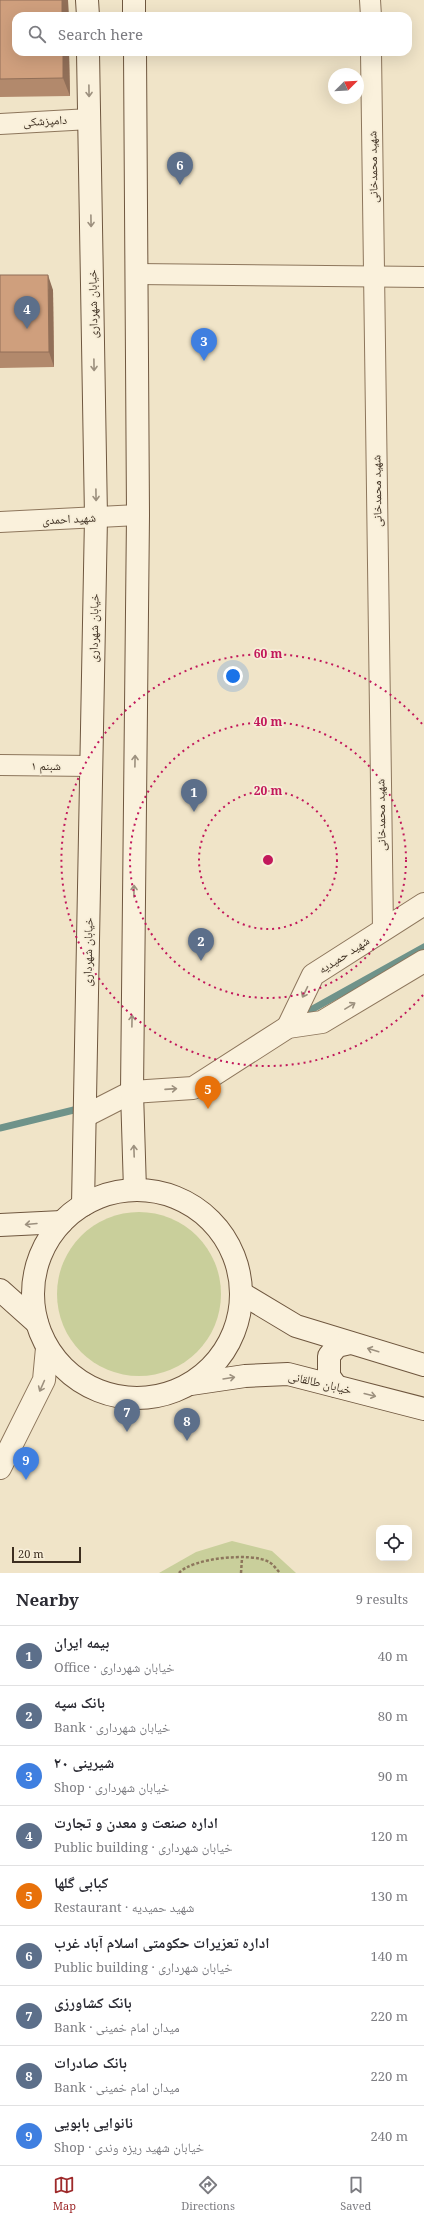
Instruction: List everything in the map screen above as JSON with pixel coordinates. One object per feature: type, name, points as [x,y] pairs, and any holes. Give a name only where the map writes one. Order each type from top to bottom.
[{"type":"main road","points":[[88,0],[88,12]]},
{"type":"main road","points":[[134,0],[134,12]]},
{"type":"main road","name":"خیابان شهرداری","points":[[83,1205],[96,517],[88,56]]},
{"type":"main road","points":[[135,56],[138,515],[132,1092],[135,1190]]},
{"type":"main road","name":"شهید حمیدیه","points":[[288,1027],[313,975],[424,904]]},
{"type":"main road","points":[[85,1116],[132,1092],[192,1088],[288,1027],[322,1022],[424,961]]},
{"type":"main road","points":[[135,1190],[162,1193],[181,1201],[209,1220],[226,1241],[237,1266],[241,1293],[238,1320],[227,1346],[211,1367],[190,1384],[165,1395],[138,1399],[111,1396],[86,1386],[69,1373],[47,1348],[37,1323],[32,1296],[36,1269],[46,1244],[62,1222],[83,1205],[108,1194],[135,1190]]},
{"type":"main road","points":[[0,1225],[62,1222]]},
{"type":"main road","points":[[0,1290],[37,1323]]},
{"type":"main road","points":[[241,1293],[296,1326],[424,1365]]},
{"type":"main road","points":[[336,1386],[329,1376],[329,1356],[337,1346],[350,1343]]},
{"type":"main road","points":[[0,1468],[44,1380],[47,1348]]},
{"type":"main road","name":"خیابان طالقانی","points":[[190,1384],[245,1376],[288,1374],[424,1409]]},
{"type":"street","points":[[370,0],[371,12]]},
{"type":"street","name":"شهید محمدخانی","points":[[371,56],[383,930]]},
{"type":"street","name":"دامپزشکی","points":[[0,124],[90,119]]},
{"type":"street","points":[[136,274],[424,277]]},
{"type":"street","name":"شهید احمدی","points":[[0,522],[138,515]]},
{"type":"street","name":"شبنم ۱","points":[[0,765],[92,766]]},
{"type":"path","points":[[180,1573],[184,1567],[221,1557],[269,1562],[280,1573]]},
{"type":"path","points":[[241,1573],[242,1558]]},
{"type":"green space","points":[[139,1212],[163,1216],[184,1226],[197,1236],[207,1249],[217,1270],[221,1294],[217,1318],[207,1339],[197,1352],[184,1362],[163,1372],[139,1376],[115,1372],[94,1362],[81,1352],[71,1339],[61,1318],[57,1294],[61,1270],[71,1249],[81,1236],[94,1226],[115,1216]]},
{"type":"green space","points":[[232,1541],[272,1551],[296,1573],[159,1573],[196,1552]]},
{"type":"building","points":[[0,0],[62,0],[62,12],[12,12],[12,56],[63,56],[63,78],[0,79]]},
{"type":"building","points":[[0,275],[48,275],[49,352],[0,352]]},
{"type":"waterway","points":[[300,1016],[424,947]]},
{"type":"waterway","points":[[0,1128],[82,1108]]},
{"type":"place","name":"اداره تعزیرات حکومتی اسلام آباد غرب","points":[[180,185]]},
{"type":"place","name":"اداره صنعت و معدن و تجارت","points":[[27,329]]},
{"type":"place","name":"شیرینی ۲۰","points":[[204,361]]},
{"type":"place","name":"بیمه ایران","points":[[194,812]]},
{"type":"place","name":"بانک سپه","points":[[201,961]]},
{"type":"place","name":"کبابی گلها","points":[[208,1109]]},
{"type":"place","name":"بانک کشاورزی","points":[[127,1432]]},
{"type":"place","name":"بانک صادرات","points":[[187,1441]]},
{"type":"place","name":"نانوایی بابویی","points":[[26,1480]]}]
